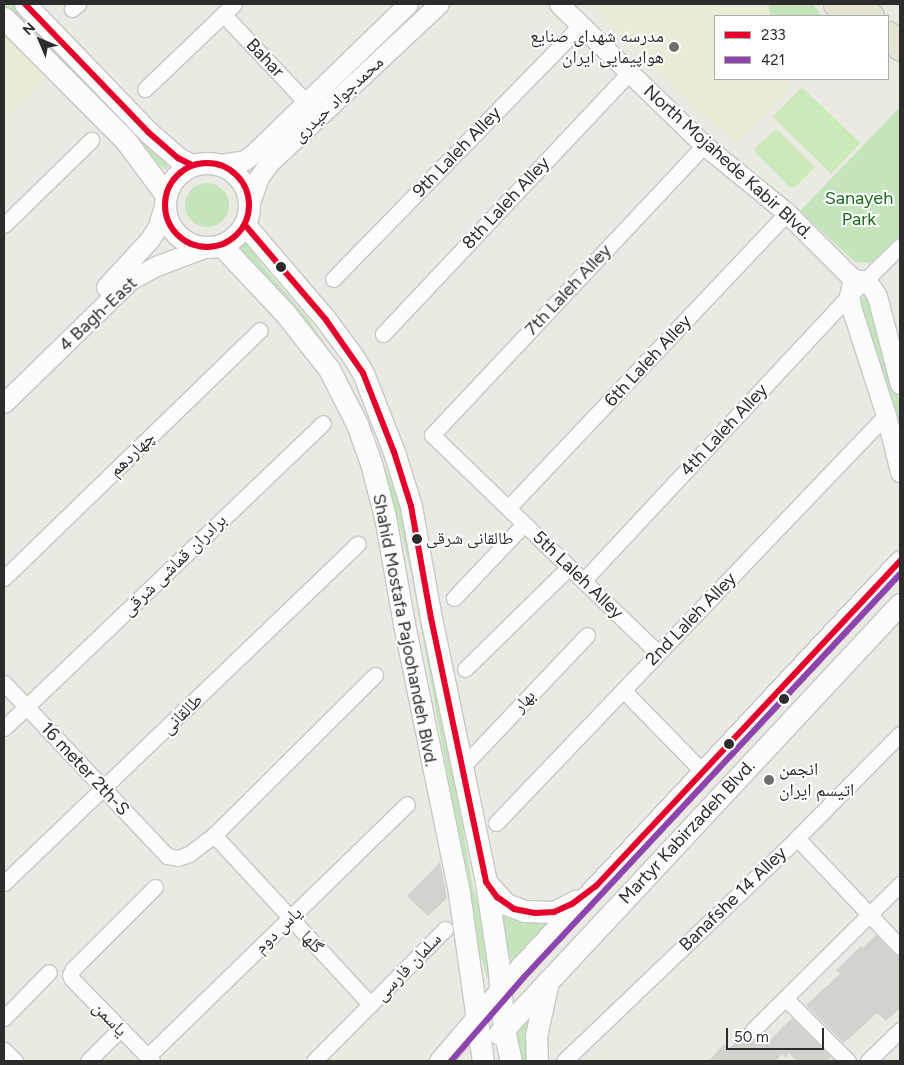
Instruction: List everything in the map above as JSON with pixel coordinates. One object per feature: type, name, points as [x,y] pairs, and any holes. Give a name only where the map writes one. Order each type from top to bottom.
[{"type":"highway","points":[[836,4],[847,15]]},
{"type":"highway","points":[[860,4],[870,15]]},
{"type":"highway","points":[[889,35],[900,48]]},
{"type":"highway","points":[[889,49],[900,58]]},
{"type":"main road","points":[[25,4],[148,132],[178,158],[192,165]]},
{"type":"main road","points":[[4,18],[126,141],[165,200],[172,229],[182,239],[194,245],[214,246],[238,234],[244,225],[250,203],[248,191],[242,179],[233,170],[221,164],[211,162],[192,165],[175,177],[165,200]]},
{"type":"main road","name":"Shahid Mostafa Pajoohandeh Blvd.","points":[[244,225],[344,343],[363,373],[394,452],[411,506],[461,768],[486,882],[501,990],[504,1029],[511,1061]]},
{"type":"main road","name":"Shahid Mostafa Pajoohandeh Blvd.","points":[[214,246],[285,313],[329,369],[357,424],[371,463],[385,517],[406,634],[459,893],[480,1059]]},
{"type":"main road","name":"Martyr Kabirzadeh Blvd.","points":[[440,1061],[501,990],[596,886],[900,561]]},
{"type":"main road","name":"Martyr Kabirzadeh Blvd.","points":[[480,1059],[504,1029],[548,981],[900,604]]},
{"type":"main road","points":[[486,882],[506,904],[514,909],[535,913],[554,912],[572,904],[596,886]]},
{"type":"main road","points":[[537,1061],[536,1036],[548,981]]},
{"type":"street","name":"محمدجواد حیدری","points":[[250,203],[259,177],[270,162],[439,4]]},
{"type":"street","name":"North Mojahede Kabir Blvd.","points":[[559,4],[704,145],[787,214],[856,285],[877,296],[900,384]]},
{"type":"street","name":"محمدجواد حیدری","points":[[221,164],[245,160],[403,7]]},
{"type":"street","name":"Bahar","points":[[228,9],[306,102]]},
{"type":"street","points":[[145,89],[228,9]]},
{"type":"street","name":"9th Laleh Alley","points":[[333,279],[581,25]]},
{"type":"street","name":"8th Laleh Alley","points":[[383,334],[630,72]]},
{"type":"street","points":[[4,225],[91,140]]},
{"type":"street","name":"7th Laleh Alley","points":[[432,435],[704,145]]},
{"type":"street","name":"4 Bagh-East","points":[[4,386],[120,273],[157,228],[165,200]]},
{"type":"street","name":"6th Laleh Alley","points":[[508,508],[787,214]]},
{"type":"street","name":"4 Bagh-East","points":[[4,403],[130,280],[156,266],[214,246]]},
{"type":"street","name":"4th Laleh Alley","points":[[583,581],[856,285],[900,246]]},
{"type":"street","name":"North Mojahede Kabir Blvd.","points":[[856,285],[900,472]]},
{"type":"street","name":"چهاردهم","points":[[4,578],[260,330]]},
{"type":"street","name":"2nd Laleh Alley","points":[[496,823],[886,415]]},
{"type":"street","name":"برادران قماشی شرقی","points":[[4,728],[323,423]]},
{"type":"street","name":"5th Laleh Alley","points":[[432,435],[658,653]]},
{"type":"street","points":[[454,598],[524,524]]},
{"type":"street","name":"طالقانی","points":[[4,883],[358,544]]},
{"type":"street","points":[[465,668],[568,566]]},
{"type":"street","points":[[874,631],[900,621]]},
{"type":"street","name":"بهار","points":[[461,768],[587,635]]},
{"type":"street","points":[[214,835],[375,675]]},
{"type":"street","name":"16 meter 2th-S","points":[[4,683],[167,856],[178,858],[189,854],[214,835]]},
{"type":"street","points":[[623,690],[702,771]]},
{"type":"street","name":"Banafshe 14 Alley","points":[[564,1061],[797,838],[900,734]]},
{"type":"street","name":"یاس دوم","points":[[150,1059],[407,804]]},
{"type":"street","name":"گلها","points":[[214,835],[371,1005]]},
{"type":"street","points":[[797,838],[900,947]]},
{"type":"street","points":[[752,1031],[900,884]]},
{"type":"street","name":"یاسمن","points":[[150,1059],[70,975],[72,970],[155,887]]},
{"type":"street","name":"سلمان فارسی","points":[[314,1061],[445,929]]},
{"type":"street","points":[[4,1018],[49,972]]},
{"type":"street","points":[[785,998],[848,1061]]},
{"type":"street","points":[[88,1061],[120,1029]]},
{"type":"street","points":[[868,1061],[900,1030]]},
{"type":"street","points":[[4,1050],[15,1061]]},
{"type":"shaded area","name":"مدرسه شهدای صنایع هواپیمایی ایران","points":[[590,4],[768,4],[771,15],[714,15],[714,80],[787,80],[790,88],[736,144]]},
{"type":"shaded area","points":[[4,34],[46,78],[4,119]]},
{"type":"green space","points":[[4,4],[14,4],[70,60],[168,162],[167,170],[153,162],[4,9]]},
{"type":"green space","points":[[768,4],[813,4],[821,15],[771,15]]},
{"type":"green space","points":[[802,87],[860,143],[831,173],[773,117]]},
{"type":"green space","name":"Sanayeh Park","points":[[900,107],[900,236],[877,260],[869,263],[855,262],[800,211]]},
{"type":"green space","points":[[774,131],[779,131],[815,167],[795,187],[791,188],[755,152],[755,148]]},
{"type":"green space","points":[[203,183],[211,183],[223,189],[229,205],[223,221],[211,227],[203,227],[191,221],[185,209],[185,201],[191,189]]},
{"type":"green space","points":[[242,242],[246,242],[262,265],[310,321],[343,372],[363,409],[402,511],[436,673],[472,882],[487,937],[491,975],[487,978],[480,954],[411,573],[397,515],[371,435],[236,250]]},
{"type":"green space","points":[[867,295],[895,381],[900,405],[900,453],[860,307],[860,300]]},
{"type":"green space","points":[[498,906],[551,919],[511,961],[511,958],[508,959]]},
{"type":"green space","points":[[539,1003],[534,1061],[522,1061],[515,1034]]},
{"type":"building","points":[[440,862],[447,898],[428,916],[407,896]]},
{"type":"building","points":[[876,935],[893,953],[900,956],[900,1008],[886,1021],[877,1013],[844,1043],[806,1005],[840,974],[836,970],[861,946],[863,948]]},
{"type":"building","points":[[792,1018],[831,1057],[827,1061],[797,1061],[789,1053],[786,1058],[782,1054],[776,1061],[709,1061],[724,1044],[729,1049],[743,1033],[749,1040],[755,1040],[761,1036],[768,1042]]},
{"type":"transit line","name":"233","points":[[25,4],[148,132],[178,158],[192,165]]},
{"type":"transit line","name":"233","points":[[199,163],[215,163],[231,170],[242,181],[249,197],[249,205],[246,221],[237,235],[231,240],[215,247],[199,247],[183,240],[172,229],[165,213],[165,197],[172,181],[183,170],[199,163]]},
{"type":"transit line","name":"233","points":[[245,225],[326,320],[363,373],[394,452],[411,506],[431,618],[486,882],[497,897],[514,909],[535,913],[554,912],[572,904],[596,886],[900,561]]},
{"type":"transit line","name":"421","points":[[451,1061],[524,977],[900,574]]},
{"type":"place","name":"مدرسه شهدای صنایع هواپیمایی ایران","points":[[674,47]]},
{"type":"place","name":"طالقانی شرقی","points":[[417,539]]},
{"type":"place","name":"انجمن اتیسم ایران","points":[[769,780]]}]
